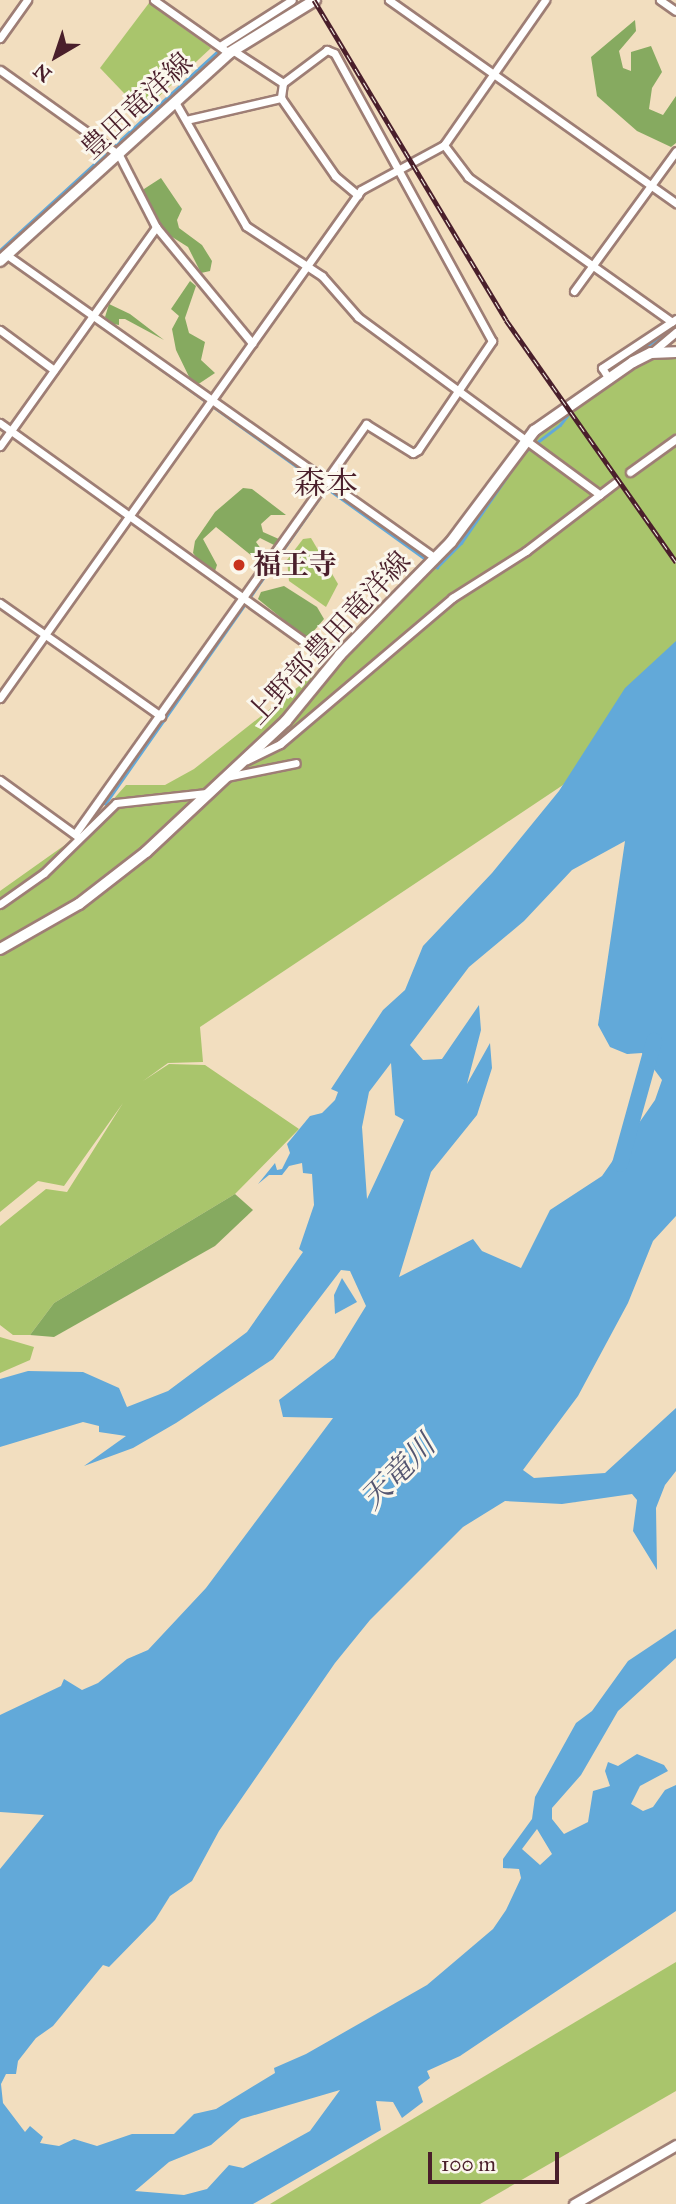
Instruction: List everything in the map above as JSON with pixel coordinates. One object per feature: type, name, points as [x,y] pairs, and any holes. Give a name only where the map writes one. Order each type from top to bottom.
[{"type":"main road","name":"豊田竜洋線","points":[[2,257],[119,155],[228,50],[315,0]]},
{"type":"main road","name":"上野部豊田竜洋線","points":[[0,949],[79,904],[146,852],[222,778],[286,722],[340,655],[451,542],[526,439],[609,379],[652,353],[676,352]]},
{"type":"street","points":[[0,38],[27,0]]},
{"type":"street","points":[[154,0],[283,83]]},
{"type":"street","points":[[228,50],[288,7],[292,0]]},
{"type":"street","points":[[389,0],[676,203]]},
{"type":"street","points":[[0,698],[358,195],[444,145],[545,0]]},
{"type":"street","points":[[660,0],[676,11]]},
{"type":"street","points":[[78,836],[366,424],[413,453],[460,391],[492,341],[334,53],[327,50],[283,83],[281,98],[335,176],[358,195]]},
{"type":"street","points":[[0,70],[119,155],[156,227],[252,344]]},
{"type":"street","points":[[186,120],[281,98]]},
{"type":"street","points":[[175,102],[246,226],[322,276],[358,317],[600,495]]},
{"type":"street","points":[[444,145],[468,177],[674,321],[602,368],[609,379]]},
{"type":"street","points":[[574,291],[676,151]]},
{"type":"street","points":[[0,446],[156,227]]},
{"type":"street","points":[[2,257],[93,316],[434,557]]},
{"type":"street","points":[[0,330],[54,370]]},
{"type":"street","points":[[652,353],[676,332]]},
{"type":"street","points":[[0,423],[310,646]]},
{"type":"street","points":[[630,472],[676,439]]},
{"type":"street","points":[[243,761],[280,744],[452,598],[526,551],[615,484]]},
{"type":"street","points":[[0,603],[161,716]]},
{"type":"street","points":[[222,778],[296,764]]},
{"type":"street","points":[[0,780],[78,836]]},
{"type":"street","points":[[0,904],[44,873],[78,836],[116,803],[206,793]]},
{"type":"street","points":[[574,2204],[676,2145]]},
{"type":"green space","points":[[149,3],[211,48],[142,112],[100,68]]},
{"type":"green space","points":[[635,20],[636,31],[619,51],[623,68],[631,71],[631,52],[651,46],[662,72],[652,88],[649,109],[663,115],[676,96],[676,143],[671,147],[637,131],[597,96],[591,57]]},
{"type":"green space","points":[[161,178],[182,209],[177,220],[179,228],[202,245],[212,261],[210,271],[201,273],[188,247],[169,235],[147,209],[142,199],[144,189]]},
{"type":"green space","points":[[190,281],[196,286],[185,318],[189,333],[205,342],[201,360],[215,373],[194,387],[176,350],[172,329],[179,316],[171,309]]},
{"type":"green space","points":[[109,304],[130,314],[164,340],[125,319],[119,319],[119,325],[113,324],[105,317]]},
{"type":"green space","points":[[676,352],[676,648],[563,785],[200,1027],[203,1062],[168,1063],[143,1081],[169,1064],[205,1065],[299,1129],[235,1194],[54,1303],[30,1335],[13,1335],[0,1325],[0,1226],[46,1189],[67,1192],[123,1103],[64,1186],[38,1181],[0,1212],[0,891],[86,830],[126,785],[165,785],[194,769],[346,649],[456,535],[542,425],[613,376],[657,353]]},
{"type":"green space","points":[[243,488],[252,489],[286,515],[271,515],[261,524],[263,532],[281,540],[276,546],[260,538],[256,542],[267,557],[262,564],[216,527],[203,539],[217,565],[215,571],[199,561],[193,553],[195,541],[215,512]]},
{"type":"green space","points":[[311,538],[338,584],[326,607],[289,581],[287,560],[303,539]]},
{"type":"green space","points":[[284,586],[317,607],[324,619],[307,639],[258,599],[261,592]]},
{"type":"green space","points":[[235,1194],[253,1210],[215,1246],[54,1337],[30,1335],[54,1303]]},
{"type":"green space","points":[[0,1337],[34,1347],[30,1360],[0,1373]]},
{"type":"green space","points":[[676,1962],[676,2091],[480,2204],[270,2204]]},
{"type":"water","points":[[676,641],[676,1216],[653,1241],[628,1303],[578,1396],[523,1470],[534,1478],[605,1473],[676,1408],[676,1471],[665,1485],[656,1508],[657,1570],[633,1531],[637,1500],[632,1494],[562,1504],[505,1501],[463,1527],[370,1620],[335,1663],[219,1831],[192,1881],[170,1896],[155,1920],[109,1967],[103,1965],[53,2026],[36,2038],[18,2061],[16,2074],[6,2074],[1,2084],[3,2103],[25,2132],[30,2126],[43,2137],[40,2143],[59,2146],[74,2139],[97,2146],[132,2134],[174,2134],[194,2114],[216,2109],[275,2073],[274,2068],[306,2054],[427,1985],[493,1929],[506,1910],[521,1878],[519,1869],[503,1868],[503,1859],[532,1819],[535,1797],[576,1723],[592,1711],[628,1661],[676,1629],[676,1658],[618,1711],[581,1775],[552,1808],[552,1819],[564,1834],[588,1822],[593,1791],[610,1786],[605,1771],[608,1762],[618,1766],[637,1754],[664,1765],[668,1771],[640,1786],[631,1804],[643,1811],[653,1807],[665,1790],[676,1785],[676,1911],[460,2056],[427,2071],[430,2078],[418,2087],[423,2102],[402,2118],[393,2102],[376,2101],[381,2130],[253,2204],[0,2204],[0,1869],[44,1815],[0,1812],[0,1715],[61,1686],[64,1679],[82,1690],[98,1683],[127,1659],[148,1650],[206,1588],[333,1418],[283,1417],[279,1400],[334,1358],[366,1306],[350,1271],[341,1270],[273,1359],[133,1448],[84,1466],[126,1436],[99,1432],[99,1426],[83,1422],[0,1447],[0,1379],[28,1371],[83,1372],[119,1388],[127,1407],[168,1391],[247,1332],[303,1252],[299,1249],[314,1205],[312,1174],[303,1173],[302,1163],[289,1166],[282,1175],[269,1175],[258,1184],[275,1163],[277,1170],[282,1169],[290,1153],[287,1144],[310,1116],[322,1113],[335,1100],[338,1092],[331,1089],[383,1010],[405,990],[423,946],[492,873],[559,791],[625,688]],"holes":[[[625,841],[598,1025],[610,1047],[627,1054],[642,1053],[662,1080],[655,1100],[602,1176],[550,1210],[521,1268],[482,1251],[473,1239],[399,1277],[431,1172],[477,1115],[492,1068],[490,1043],[467,1084],[481,1030],[479,1005],[442,1059],[423,1060],[410,1045],[469,967],[524,921],[572,870]],[[391,1063],[395,1115],[404,1120],[367,1199],[362,1127],[369,1092]],[[537,1829],[552,1854],[540,1865],[522,1849]],[[340,2090],[310,2131],[243,2168],[229,2165],[207,2189],[184,2195],[135,2191],[169,2162],[211,2145],[241,2119]]]},
{"type":"water","points":[[342,1278],[357,1302],[335,1314],[334,1295]]},
{"type":"waterway","points":[[0,250],[216,53],[303,0]]},
{"type":"waterway","points":[[54,292],[437,567],[461,543],[523,453],[560,425],[571,411]]},
{"type":"waterway","points":[[585,391],[676,325]]},
{"type":"waterway","points":[[105,804],[326,488]]},
{"type":"waterway","name":"天竜川","points":[[620,1164],[654,1041]]},
{"type":"railway","points":[[314,0],[506,320],[676,562]]},
{"type":"place","name":"福王寺","points":[[239,565]]},
{"type":"district","name":"森本","points":[[326,484]]}]
